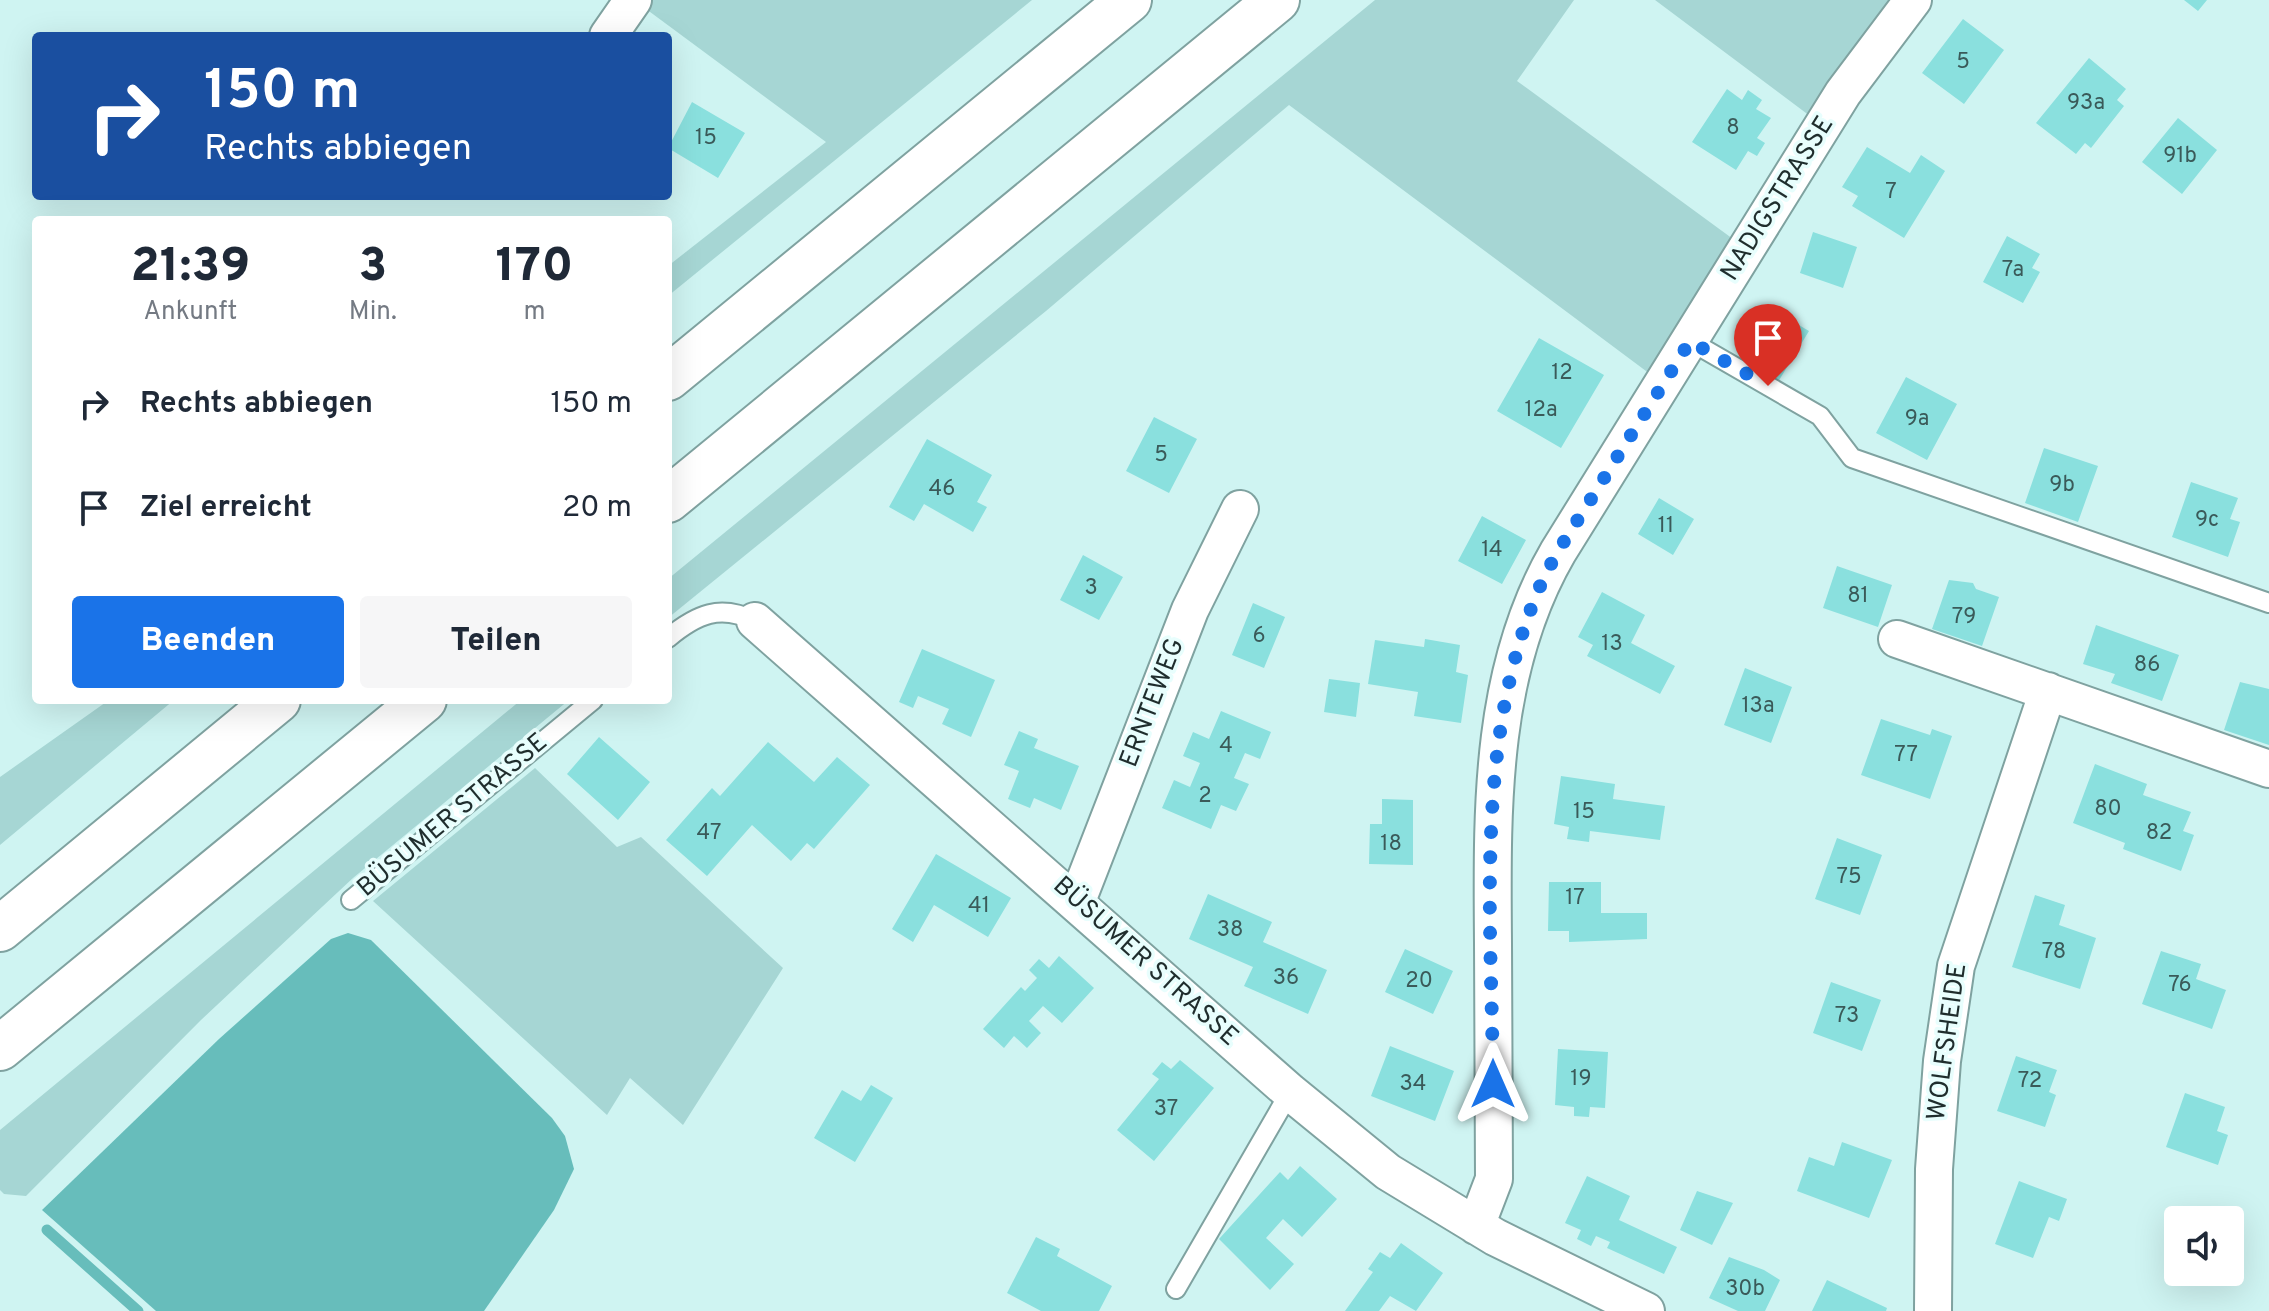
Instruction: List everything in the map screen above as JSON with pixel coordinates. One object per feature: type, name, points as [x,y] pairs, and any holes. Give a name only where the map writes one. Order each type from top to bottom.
[{"type":"highway","points":[[672,375],[1129,0]]},
{"type":"highway","points":[[672,497],[1277,0]]},
{"type":"highway","points":[[0,929],[273,704]]},
{"type":"highway","points":[[0,1048],[419,704]]},
{"type":"street","points":[[611,32],[633,0]]},
{"type":"street","name":"NADIGSTRASSE","points":[[1476,1226],[1494,1179],[1494,813],[1499,732],[1518,644],[1546,573],[1843,93],[1913,0]]},
{"type":"street","name":"ERNTEWEG","points":[[1077,901],[1190,610],[1240,509]]},
{"type":"street","name":"BÜSUMER STRASSE","points":[[755,621],[1077,901],[1290,1092],[1388,1172],[1476,1226],[1646,1311]]},
{"type":"street","points":[[1897,639],[2269,769]]},
{"type":"street","name":"WOLFSHEIDE","points":[[1933,1311],[1934,1169],[1942,1061],[1956,966],[2048,691]]},
{"type":"lane","points":[[1690,341],[1820,416],[1852,458],[2269,603]]},
{"type":"lane","name":"BÜSUMER STRASSE","points":[[672,635],[700,615],[717,610],[736,612],[755,621]]},
{"type":"lane","name":"BÜSUMER STRASSE","points":[[351,900],[588,704]]},
{"type":"lane","points":[[1176,1289],[1290,1092]]},
{"type":"shaded area","points":[[646,0],[1032,0],[672,293],[672,263],[826,142],[642,6]]},
{"type":"shaded area","points":[[1375,0],[1574,0],[1517,81],[1733,239],[1650,374],[1289,105],[1046,311],[672,615],[672,576]]},
{"type":"shaded area","points":[[1655,0],[1891,0],[1810,116]]},
{"type":"shaded area","points":[[103,704],[169,704],[0,845],[0,777]]},
{"type":"shaded area","points":[[516,704],[564,704],[353,878],[201,1020],[26,1196],[4,1194],[0,1190],[0,1130]]},
{"type":"shaded area","points":[[535,768],[617,847],[641,837],[783,968],[683,1125],[630,1078],[607,1115],[373,901]]},
{"type":"shaded area","points":[[348,933],[371,940],[552,1118],[565,1136],[574,1169],[554,1210],[484,1311],[156,1311],[42,1210],[219,1039],[331,939]]},
{"type":"building","points":[[2184,0],[2207,0],[2198,11]]},
{"type":"building","points":[[1963,19],[2004,50],[1964,104],[1922,73]]},
{"type":"building","points":[[2089,58],[2126,89],[2117,100],[2124,106],[2091,148],[2085,143],[2076,154],[2036,123]]},
{"type":"building","points":[[1727,89],[1742,100],[1748,90],[1762,100],[1756,109],[1771,118],[1757,138],[1765,143],[1757,156],[1748,151],[1736,170],[1692,142]]},
{"type":"building","points":[[692,102],[745,133],[718,178],[672,150],[672,140]]},
{"type":"building","points":[[2178,118],[2217,150],[2182,194],[2142,162]]},
{"type":"building","points":[[1867,147],[1910,173],[1921,155],[1945,171],[1904,238],[1852,206],[1858,196],[1842,187]]},
{"type":"building","points":[[1813,232],[1857,247],[1843,288],[1800,273]]},
{"type":"building","points":[[2007,236],[2040,254],[2032,268],[2040,272],[2023,303],[1983,282]]},
{"type":"building","points":[[1768,307],[1809,331],[1778,382],[1750,365],[1756,355],[1744,348]]},
{"type":"building","points":[[1539,338],[1604,375],[1561,448],[1497,411]]},
{"type":"building","points":[[1906,377],[1957,404],[1927,460],[1876,433]]},
{"type":"building","points":[[1154,417],[1197,439],[1169,493],[1126,471]]},
{"type":"building","points":[[927,439],[992,475],[977,502],[987,507],[973,532],[924,504],[914,521],[889,507]]},
{"type":"building","points":[[2044,448],[2098,466],[2078,522],[2025,503]]},
{"type":"building","points":[[2191,482],[2238,498],[2230,519],[2240,522],[2228,557],[2172,537]]},
{"type":"building","points":[[1659,498],[1694,519],[1673,555],[1638,534]]},
{"type":"building","points":[[1482,516],[1526,540],[1502,584],[1458,561]]},
{"type":"building","points":[[1083,555],[1123,577],[1099,620],[1060,600]]},
{"type":"building","points":[[1837,566],[1892,585],[1878,627],[1823,608]]},
{"type":"building","points":[[1949,580],[1973,583],[1976,589],[1999,597],[1982,646],[1932,629]]},
{"type":"building","points":[[1602,592],[1645,615],[1631,643],[1675,666],[1660,694],[1587,656],[1593,645],[1578,637]]},
{"type":"building","points":[[1253,603],[1285,617],[1264,668],[1232,655]]},
{"type":"building","points":[[2096,625],[2179,655],[2162,701],[2111,683],[2115,674],[2083,664]]},
{"type":"building","points":[[1425,639],[1460,645],[1456,672],[1468,675],[1461,723],[1414,716],[1418,692],[1368,684],[1375,640],[1424,647]]},
{"type":"building","points":[[922,649],[995,680],[971,737],[942,724],[949,709],[918,696],[913,708],[899,702]]},
{"type":"building","points":[[1745,668],[1792,687],[1771,743],[1724,725]]},
{"type":"building","points":[[1329,679],[1360,683],[1356,717],[1324,712]]},
{"type":"building","points":[[2240,682],[2269,689],[2269,745],[2224,730]]},
{"type":"building","points":[[1221,711],[1271,732],[1260,759],[1245,753],[1234,778],[1249,784],[1236,811],[1221,805],[1211,829],[1162,808],[1174,780],[1190,787],[1200,763],[1183,756],[1193,732],[1209,739]]},
{"type":"building","points":[[1881,719],[1930,735],[1932,729],[1952,736],[1930,799],[1861,775]]},
{"type":"building","points":[[1019,731],[1038,739],[1034,748],[1079,766],[1061,810],[1034,798],[1030,808],[1008,799],[1019,771],[1004,765]]},
{"type":"building","points":[[599,737],[650,782],[618,820],[567,774]]},
{"type":"building","points":[[768,742],[814,782],[837,757],[870,785],[814,849],[807,843],[791,861],[752,825],[707,876],[666,840],[712,788],[720,796]]},
{"type":"building","points":[[2095,764],[2147,784],[2143,795],[2191,812],[2183,831],[2194,835],[2181,871],[2123,849],[2125,843],[2073,823]]},
{"type":"building","points":[[1561,776],[1615,784],[1613,799],[1665,806],[1660,840],[1590,831],[1589,842],[1567,839],[1569,827],[1554,824]]},
{"type":"building","points":[[1382,799],[1413,800],[1413,865],[1369,864],[1370,824],[1382,824]]},
{"type":"building","points":[[1837,838],[1882,855],[1860,915],[1815,899]]},
{"type":"building","points":[[936,854],[1011,898],[988,937],[934,905],[913,942],[892,929]]},
{"type":"building","points":[[1549,882],[1601,882],[1601,913],[1647,913],[1647,939],[1569,942],[1569,931],[1548,931]]},
{"type":"building","points":[[1208,894],[1272,922],[1263,942],[1327,970],[1308,1014],[1244,986],[1253,967],[1189,939]]},
{"type":"building","points":[[2035,895],[2065,905],[2059,925],[2096,938],[2080,989],[2012,967]]},
{"type":"building","points":[[1405,949],[1453,971],[1433,1014],[1385,992]]},
{"type":"building","points":[[2161,951],[2201,964],[2196,979],[2226,990],[2212,1029],[2142,1004]]},
{"type":"building","points":[[1059,956],[1094,988],[1062,1023],[1043,1006],[1029,1021],[1041,1033],[1027,1048],[1014,1036],[1004,1048],[983,1029],[1021,987],[1025,991],[1037,978],[1029,970],[1039,959],[1049,968]]},
{"type":"building","points":[[1831,982],[1881,1000],[1862,1051],[1813,1033]]},
{"type":"building","points":[[1390,1046],[1454,1071],[1435,1121],[1371,1096]]},
{"type":"building","points":[[1558,1049],[1608,1052],[1605,1108],[1590,1107],[1589,1117],[1574,1116],[1574,1107],[1555,1105]]},
{"type":"building","points":[[2016,1056],[2057,1070],[2049,1092],[2056,1095],[2045,1127],[1997,1111]]},
{"type":"building","points":[[1180,1060],[1214,1088],[1154,1161],[1117,1130],[1159,1079],[1152,1074],[1162,1062],[1171,1069]]},
{"type":"building","points":[[871,1085],[893,1098],[855,1162],[814,1138],[842,1090],[861,1101]]},
{"type":"building","points":[[2185,1093],[2225,1107],[2217,1131],[2228,1135],[2218,1165],[2166,1147]]},
{"type":"building","points":[[1842,1142],[1892,1160],[1869,1218],[1797,1191],[1809,1157],[1834,1166]]},
{"type":"building","points":[[1300,1166],[1337,1199],[1302,1237],[1283,1219],[1266,1238],[1294,1264],[1270,1290],[1219,1239],[1280,1172],[1288,1180]]},
{"type":"building","points":[[1587,1176],[1630,1196],[1619,1220],[1677,1247],[1664,1274],[1607,1248],[1610,1242],[1596,1236],[1591,1246],[1577,1239],[1581,1230],[1565,1223]]},
{"type":"building","points":[[2019,1181],[2067,1199],[2059,1221],[2049,1217],[2033,1258],[1995,1244]]},
{"type":"building","points":[[1697,1191],[1733,1203],[1712,1245],[1680,1230]]},
{"type":"building","points":[[1036,1237],[1060,1249],[1057,1256],[1112,1286],[1099,1311],[1041,1311],[1007,1293]]},
{"type":"building","points":[[1401,1243],[1443,1273],[1416,1311],[1390,1296],[1379,1311],[1345,1311],[1373,1272],[1368,1269],[1380,1252],[1390,1258]]},
{"type":"building","points":[[1729,1257],[1764,1270],[1780,1280],[1765,1311],[1738,1311],[1709,1298]]},
{"type":"building","points":[[1827,1280],[1887,1308],[1886,1311],[1812,1311]]},
{"type":"waterway","points":[[47,1230],[138,1311]]},
{"type":"route","points":[[1493,1084],[1492,892],[1499,732],[1518,644],[1536,595],[1558,552],[1690,341],[1768,386]]}]
